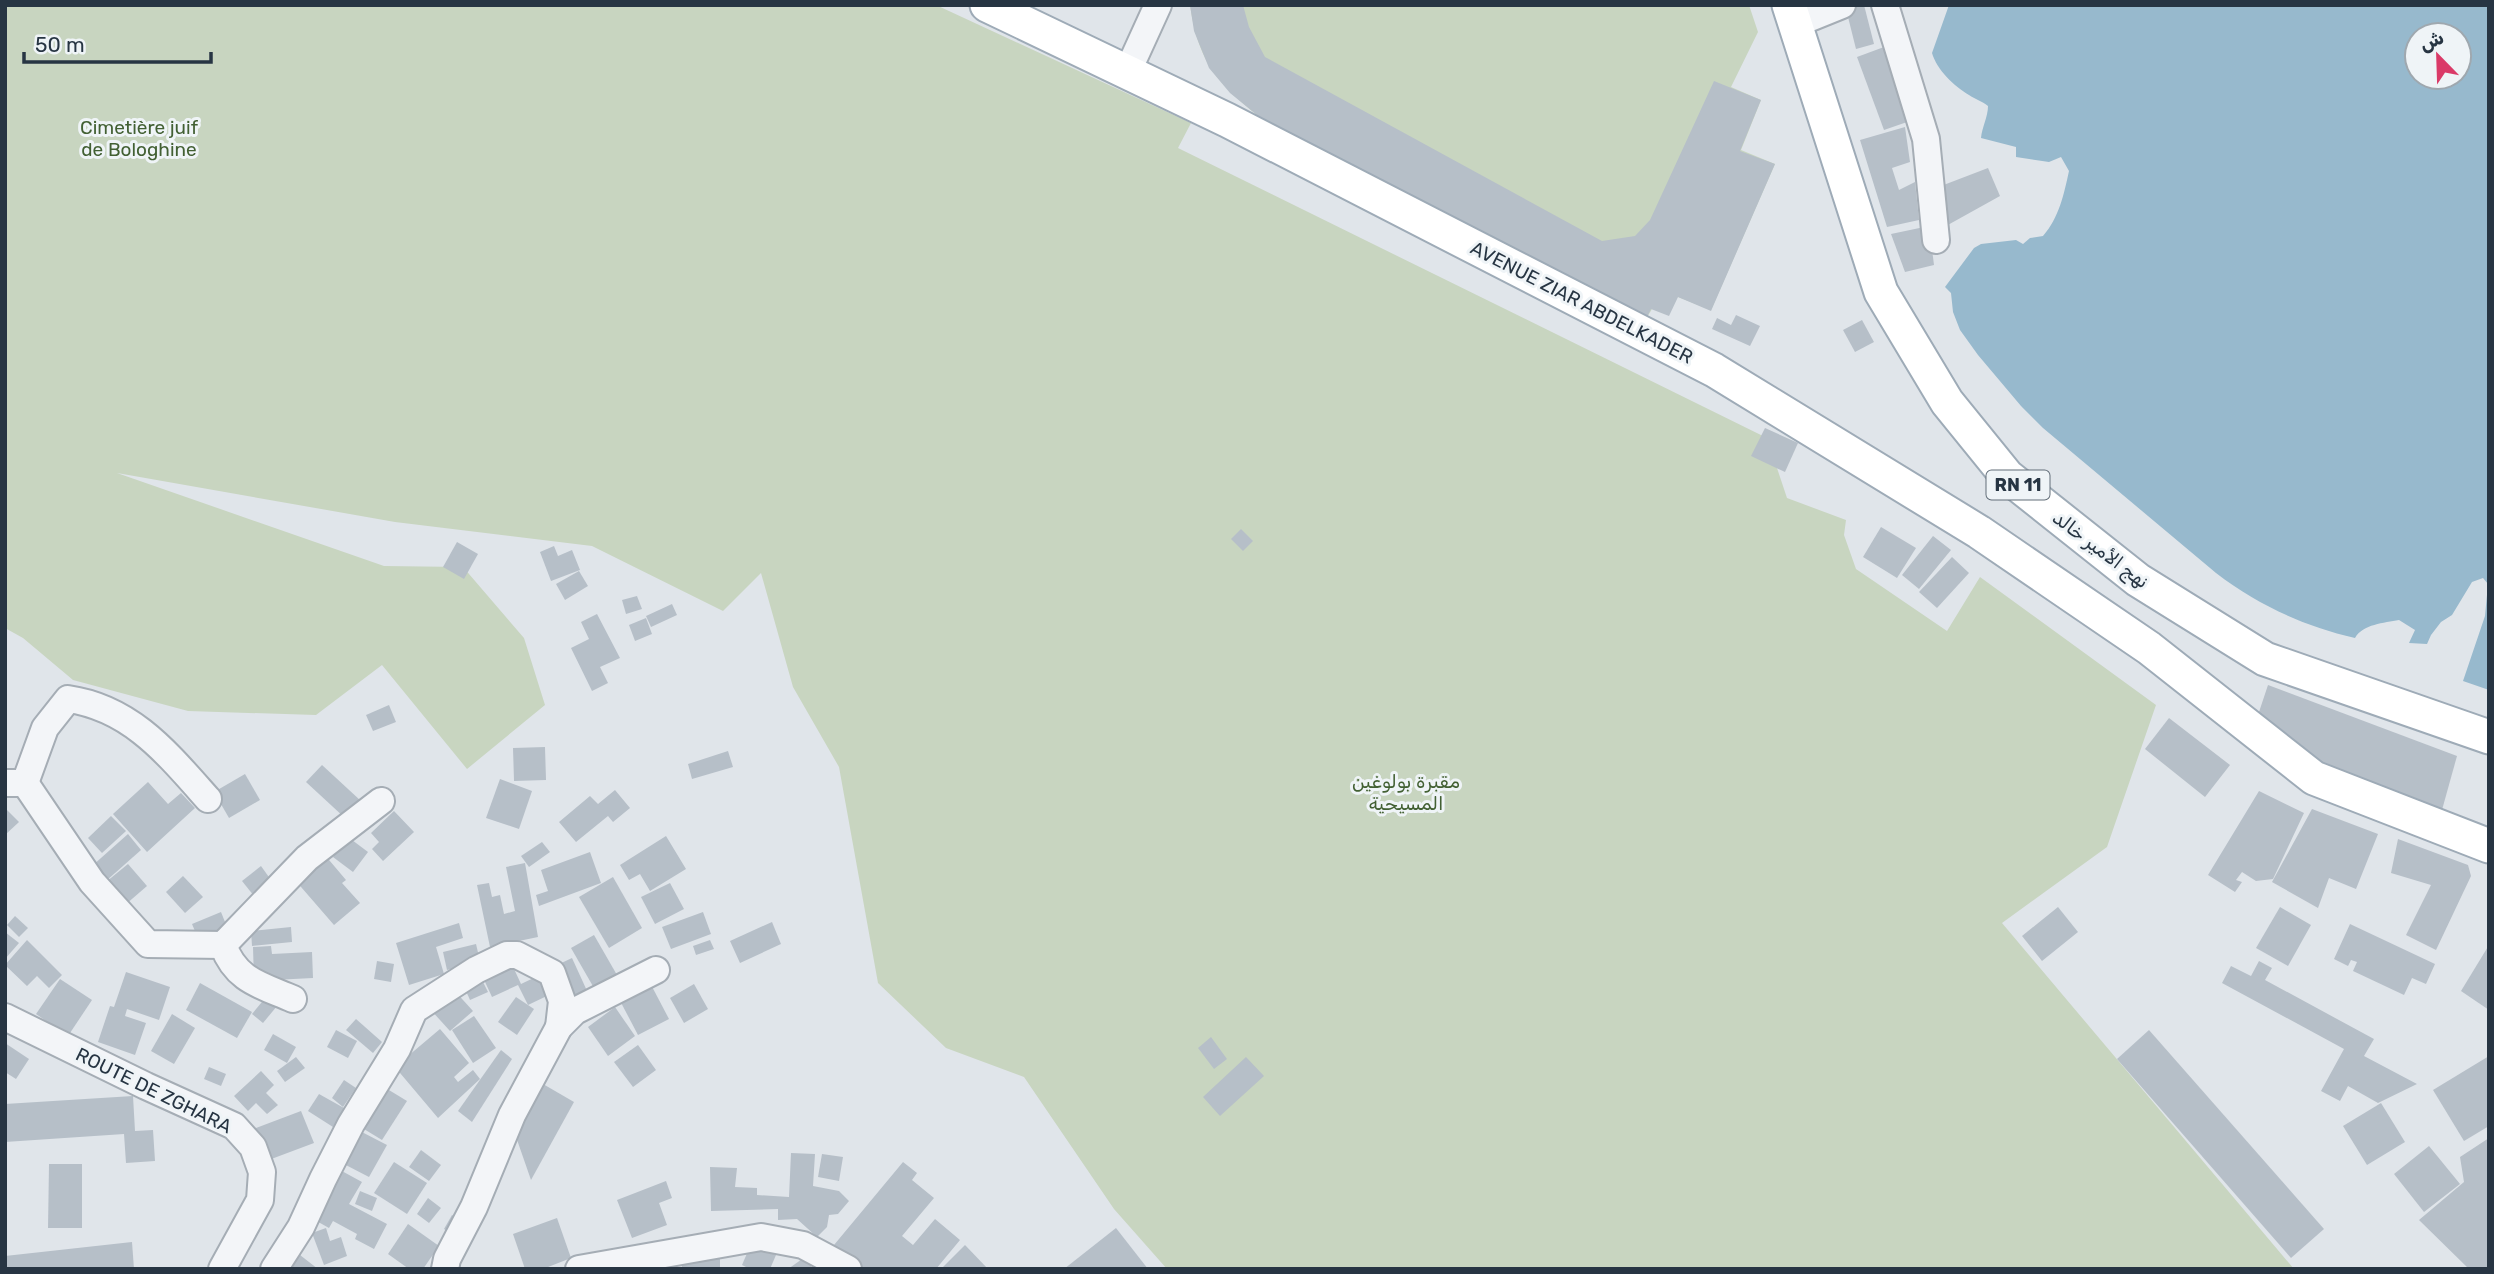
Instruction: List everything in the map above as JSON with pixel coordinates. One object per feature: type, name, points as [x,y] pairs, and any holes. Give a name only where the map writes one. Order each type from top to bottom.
[{"type":"main road","name":"AVENUE ZIAR ABDELKADER","points":[[986,5],[1441,229],[1714,370],[1979,532],[2149,648],[2314,778],[2489,846]]},
{"type":"main road","name":"نهج الأمير خالد","points":[[1792,14],[1881,292],[1947,402],[2007,476],[2138,579],[2265,659],[2489,737]]},
{"type":"street","points":[[1128,73],[1158,5]]},
{"type":"street","points":[[1792,14],[1842,5]]},
{"type":"street","points":[[1885,5],[1926,139],[1936,240]]},
{"type":"street","points":[[208,799],[178,765],[132,722],[88,702],[68,699],[45,728],[15,783],[92,882],[148,944],[223,945],[307,858],[381,801]]},
{"type":"street","points":[[223,945],[237,971],[254,983],[293,999]]},
{"type":"street","points":[[274,1269],[300,1227],[351,1124],[397,1049],[414,1010],[477,970],[507,956],[517,955],[552,973],[562,1002],[559,1027]]},
{"type":"street","points":[[445,1269],[447,1259],[474,1207],[512,1115],[559,1027],[575,1011],[656,970]]},
{"type":"street","name":"ROUTE DE ZGHARA","points":[[5,1017],[234,1126],[253,1147],[262,1172],[260,1200],[222,1269]]},
{"type":"street","points":[[579,1269],[761,1237],[803,1245],[848,1269]]},
{"type":"green space","name":"مقبرة بولوغين المسيحية","points":[[5,5],[936,5],[1191,123],[1178,148],[1767,438],[1787,498],[1846,520],[1844,535],[1856,569],[1947,631],[1980,577],[2156,705],[2107,847],[2002,923],[2294,1269],[1167,1269],[1114,1209],[1024,1077],[946,1048],[878,983],[839,767],[793,687],[761,573],[723,611],[592,546],[395,522],[117,473],[384,566],[463,567],[524,638],[545,705],[467,769],[382,665],[316,715],[188,711],[73,680],[23,638],[5,628]]},
{"type":"green space","points":[[1190,5],[1749,5],[1758,32],[1731,87],[1761,100],[1741,150],[1775,164],[1711,310],[1678,297],[1652,309],[1646,319],[1268,124],[1237,98],[1215,74],[1199,44]]},
{"type":"water","points":[[1949,5],[2489,5],[2489,690],[2463,681],[2485,616],[2488,584],[2483,578],[2472,582],[2452,615],[2441,622],[2427,644],[2409,643],[2415,630],[2399,620],[2368,627],[2355,638],[2299,621],[2248,595],[2216,573],[2043,428],[2021,406],[1960,330],[1953,312],[1951,293],[1945,287],[1974,248],[1981,244],[2016,240],[2023,244],[2030,238],[2043,236],[2057,214],[2069,171],[2061,157],[2049,162],[2016,157],[2016,147],[1981,138],[1988,106],[1952,82],[1932,53]]},
{"type":"building","points":[[1190,5],[1243,5],[1249,27],[1265,57],[1602,241],[1635,236],[1650,220],[1714,81],[1761,100],[1740,151],[1775,164],[1711,311],[1678,297],[1669,316],[1651,309],[1646,319],[1268,124],[1230,93],[1209,68],[1194,31]]},
{"type":"building","points":[[1864,5],[1874,44],[1856,49],[1846,9]]},
{"type":"building","points":[[1884,47],[1910,121],[1884,130],[1857,57]]},
{"type":"building","points":[[1905,127],[1910,162],[1892,168],[1899,190],[1915,182],[1919,220],[1887,227],[1860,140]]},
{"type":"building","points":[[1988,168],[2000,196],[1946,226],[1941,186]]},
{"type":"building","points":[[1929,226],[1934,265],[1905,272],[1891,234]]},
{"type":"building","points":[[1736,315],[1760,326],[1750,346],[1712,329],[1717,318],[1731,325]]},
{"type":"building","points":[[1862,320],[1874,342],[1855,352],[1843,330]]},
{"type":"building","points":[[1765,428],[1798,443],[1785,472],[1751,456]]},
{"type":"building","points":[[1881,527],[1916,548],[1897,578],[1863,557]]},
{"type":"building","points":[[1241,529],[1253,541],[1243,551],[1231,539]]},
{"type":"building","points":[[1933,536],[1951,550],[1919,589],[1902,575]]},
{"type":"building","points":[[457,542],[478,554],[464,579],[443,567]]},
{"type":"building","points":[[554,546],[558,556],[572,550],[580,570],[551,581],[540,552]]},
{"type":"building","points":[[1952,557],[1969,573],[1937,608],[1919,592]]},
{"type":"building","points":[[579,571],[588,586],[565,600],[556,584]]},
{"type":"building","points":[[637,596],[642,609],[626,614],[622,600]]},
{"type":"building","points":[[672,604],[677,615],[651,627],[646,616]]},
{"type":"building","points":[[597,614],[620,658],[600,667],[608,683],[592,691],[571,648],[589,639],[581,622]]},
{"type":"building","points":[[646,618],[652,634],[635,641],[629,625]]},
{"type":"building","points":[[2268,685],[2457,756],[2442,810],[2324,764],[2258,715]]},
{"type":"building","points":[[389,705],[396,722],[373,731],[366,715]]},
{"type":"building","points":[[2169,718],[2230,765],[2205,797],[2145,749]]},
{"type":"building","points":[[545,747],[546,780],[514,781],[513,748]]},
{"type":"building","points":[[728,751],[733,767],[692,779],[688,764]]},
{"type":"building","points":[[322,765],[361,801],[345,818],[306,782]]},
{"type":"building","points":[[245,774],[260,800],[229,818],[214,792]]},
{"type":"building","points":[[500,779],[532,791],[519,829],[486,818]]},
{"type":"building","points":[[148,782],[168,804],[181,793],[195,808],[147,852],[113,814]]},
{"type":"building","points":[[615,790],[630,808],[613,822],[608,816],[576,842],[559,822],[590,796],[598,804]]},
{"type":"building","points":[[2259,791],[2304,813],[2273,879],[2256,881],[2242,872],[2236,880],[2242,882],[2235,892],[2208,875]]},
{"type":"building","points":[[5,808],[19,822],[5,835]]},
{"type":"building","points":[[2312,809],[2378,834],[2356,889],[2329,878],[2318,908],[2272,882]]},
{"type":"building","points":[[394,811],[414,832],[383,861],[372,849],[379,842],[371,833]]},
{"type":"building","points":[[111,816],[126,831],[102,853],[88,838]]},
{"type":"building","points":[[128,834],[141,850],[106,881],[92,866]]},
{"type":"building","points":[[666,836],[686,869],[650,891],[640,874],[629,880],[620,865]]},
{"type":"building","points":[[348,837],[368,852],[353,872],[333,857]]},
{"type":"building","points":[[2398,839],[2468,865],[2471,876],[2436,950],[2406,935],[2431,885],[2391,873]]},
{"type":"building","points":[[542,842],[550,852],[529,867],[521,856]]},
{"type":"building","points":[[590,852],[601,883],[539,906],[536,895],[548,891],[541,870]]},
{"type":"building","points":[[324,854],[346,880],[342,883],[360,903],[334,925],[295,880]]},
{"type":"building","points":[[525,863],[538,937],[490,947],[477,885],[489,883],[492,897],[500,895],[504,914],[515,911],[506,867]]},
{"type":"building","points":[[128,864],[147,886],[125,905],[106,882]]},
{"type":"building","points":[[261,866],[276,887],[258,901],[242,881]]},
{"type":"building","points":[[183,876],[203,897],[185,913],[166,892]]},
{"type":"building","points":[[613,877],[642,928],[609,948],[579,897]]},
{"type":"building","points":[[670,883],[684,909],[655,924],[641,897]]},
{"type":"building","points":[[2058,907],[2078,932],[2042,961],[2022,936]]},
{"type":"building","points":[[2280,907],[2311,925],[2288,966],[2256,948]]},
{"type":"building","points":[[221,912],[229,932],[200,943],[192,924]]},
{"type":"building","points":[[703,912],[711,934],[671,949],[662,927]]},
{"type":"building","points":[[15,916],[28,928],[19,937],[7,925]]},
{"type":"building","points":[[772,922],[781,944],[740,963],[730,941]]},
{"type":"building","points":[[459,923],[463,938],[436,947],[444,974],[409,985],[396,943]]},
{"type":"building","points":[[2350,924],[2435,964],[2426,984],[2412,978],[2404,995],[2353,971],[2357,962],[2351,960],[2348,966],[2334,959]]},
{"type":"building","points":[[291,927],[292,942],[252,946],[251,931]]},
{"type":"building","points":[[5,932],[19,943],[5,959]]},
{"type":"building","points":[[594,935],[621,982],[598,995],[571,948]]},
{"type":"building","points":[[27,940],[62,975],[49,988],[37,976],[27,986],[5,965]]},
{"type":"building","points":[[710,940],[714,949],[696,955],[693,946]]},
{"type":"building","points":[[476,944],[480,961],[447,970],[443,952]]},
{"type":"building","points":[[2489,945],[2489,1010],[2461,991]]},
{"type":"building","points":[[271,946],[272,954],[312,952],[313,978],[254,981],[253,947]]},
{"type":"building","points":[[509,958],[521,984],[542,974],[551,994],[528,1005],[518,985],[492,997],[480,971]]},
{"type":"building","points":[[572,958],[588,993],[571,1002],[555,966]]},
{"type":"building","points":[[377,961],[394,964],[391,982],[374,979]]},
{"type":"building","points":[[2259,961],[2272,968],[2265,980],[2374,1039],[2364,1056],[2417,1084],[2378,1103],[2348,1086],[2340,1101],[2321,1091],[2344,1049],[2222,983],[2231,966],[2251,976]]},
{"type":"building","points":[[126,972],[170,987],[159,1020],[127,1009],[125,1016],[146,1023],[135,1055],[98,1042],[110,1006],[114,1007]]},
{"type":"building","points":[[479,974],[488,992],[470,1000],[462,982]]},
{"type":"building","points":[[60,979],[92,1000],[68,1036],[36,1014]]},
{"type":"building","points":[[648,979],[669,1019],[638,1035],[617,995]]},
{"type":"building","points":[[200,983],[252,1012],[237,1038],[186,1010]]},
{"type":"building","points":[[694,984],[708,1009],[684,1023],[670,998]]},
{"type":"building","points":[[453,989],[473,1011],[450,1031],[430,1009]]},
{"type":"building","points":[[271,991],[282,1000],[263,1023],[252,1014]]},
{"type":"building","points":[[516,997],[534,1009],[517,1035],[498,1022]]},
{"type":"building","points":[[615,1007],[635,1036],[608,1056],[588,1027]]},
{"type":"building","points":[[172,1014],[195,1028],[174,1064],[151,1051]]},
{"type":"building","points":[[474,1016],[496,1048],[473,1063],[452,1030]]},
{"type":"building","points":[[356,1019],[382,1042],[373,1053],[346,1030]]},
{"type":"building","points":[[440,1029],[469,1063],[454,1077],[458,1082],[473,1070],[480,1079],[438,1118],[395,1067]]},
{"type":"building","points":[[336,1030],[357,1041],[348,1058],[327,1047]]},
{"type":"building","points":[[2149,1030],[2324,1229],[2291,1258],[2117,1059]]},
{"type":"building","points":[[273,1034],[296,1047],[287,1063],[264,1050]]},
{"type":"building","points":[[1211,1037],[1227,1059],[1214,1069],[1198,1048]]},
{"type":"building","points":[[5,1043],[29,1059],[16,1079],[5,1072]]},
{"type":"building","points":[[638,1045],[656,1070],[633,1087],[614,1062]]},
{"type":"building","points":[[501,1050],[512,1059],[472,1122],[458,1111]]},
{"type":"building","points":[[2489,1056],[2489,1126],[2464,1141],[2433,1090]]},
{"type":"building","points":[[296,1057],[305,1068],[285,1082],[277,1071]]},
{"type":"building","points":[[1246,1057],[1264,1076],[1220,1116],[1203,1097]]},
{"type":"building","points":[[209,1067],[226,1074],[221,1086],[204,1079]]},
{"type":"building","points":[[261,1071],[274,1085],[266,1093],[278,1105],[267,1114],[256,1103],[248,1111],[234,1096]]},
{"type":"building","points":[[344,1080],[356,1088],[343,1107],[332,1098]]},
{"type":"building","points":[[543,1084],[574,1102],[531,1180],[515,1134]]},
{"type":"building","points":[[384,1087],[407,1101],[382,1140],[359,1126]]},
{"type":"building","points":[[319,1094],[344,1108],[333,1127],[308,1111]]},
{"type":"building","points":[[133,1096],[135,1131],[153,1130],[155,1161],[126,1163],[124,1134],[5,1142],[5,1104]]},
{"type":"building","points":[[2381,1103],[2405,1142],[2367,1165],[2343,1126]]},
{"type":"building","points":[[301,1111],[314,1143],[266,1161],[253,1129]]},
{"type":"building","points":[[358,1130],[387,1145],[369,1177],[340,1162]]},
{"type":"building","points":[[2489,1138],[2489,1269],[2469,1269],[2419,1220],[2464,1182],[2460,1157]]},
{"type":"building","points":[[2429,1146],[2460,1184],[2424,1212],[2394,1174]]},
{"type":"building","points":[[421,1150],[441,1165],[429,1181],[409,1167]]},
{"type":"building","points":[[791,1153],[815,1154],[813,1186],[839,1191],[849,1201],[838,1214],[829,1215],[827,1227],[817,1237],[797,1219],[778,1220],[778,1209],[711,1211],[710,1167],[737,1168],[735,1187],[757,1188],[757,1195],[789,1197]]},
{"type":"building","points":[[822,1154],[843,1157],[839,1181],[818,1177]]},
{"type":"building","points":[[394,1162],[427,1183],[407,1214],[374,1193]]},
{"type":"building","points":[[903,1162],[917,1173],[912,1180],[934,1198],[902,1236],[913,1245],[935,1219],[960,1240],[936,1269],[863,1269],[834,1245]]},
{"type":"building","points":[[49,1164],[82,1164],[82,1228],[48,1228]]},
{"type":"building","points":[[340,1170],[362,1182],[349,1204],[387,1224],[374,1249],[355,1239],[357,1234],[333,1221],[329,1228],[313,1219]]},
{"type":"building","points":[[666,1181],[672,1198],[659,1203],[667,1225],[632,1238],[617,1200]]},
{"type":"building","points":[[360,1191],[377,1198],[372,1211],[355,1204]]},
{"type":"building","points":[[428,1198],[441,1208],[429,1223],[417,1214]]},
{"type":"building","points":[[452,1215],[460,1220],[451,1233],[444,1229]]},
{"type":"building","points":[[557,1218],[571,1258],[543,1269],[525,1269],[513,1234]]},
{"type":"building","points":[[408,1224],[439,1246],[423,1269],[409,1269],[388,1254]]},
{"type":"building","points":[[326,1228],[330,1241],[341,1237],[347,1256],[324,1265],[312,1233]]},
{"type":"building","points":[[1116,1228],[1148,1269],[1064,1269]]},
{"type":"building","points":[[132,1242],[134,1269],[5,1269],[5,1256]]},
{"type":"building","points":[[751,1244],[776,1255],[770,1269],[750,1269],[742,1265]]},
{"type":"building","points":[[965,1245],[988,1269],[941,1269]]},
{"type":"building","points":[[300,1255],[318,1269],[290,1269]]},
{"type":"building","points":[[720,1255],[720,1269],[682,1269],[682,1256]]},
{"type":"building","points":[[805,1257],[813,1269],[788,1269]]},
{"type":"park label","name":"Cimetière juif de Bologhine","points":[[139,138]]}]
